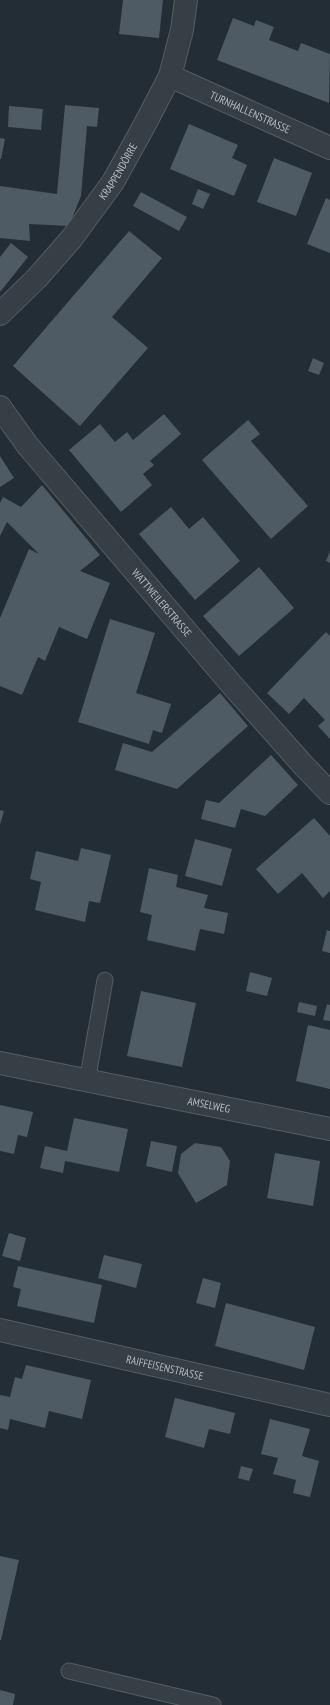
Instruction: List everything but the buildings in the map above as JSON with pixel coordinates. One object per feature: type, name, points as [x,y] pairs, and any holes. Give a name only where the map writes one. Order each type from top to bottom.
[{"type":"street","name":"KRAPPENDÖRRE","points":[[0,314],[37,278],[77,232],[112,182],[170,76],[182,30],[186,0]]},
{"type":"street","name":"TURNHALLENSTRASSE","points":[[170,76],[330,148]]},
{"type":"street","name":"WATTWEILERSTRASSE","points":[[0,407],[28,446],[227,679],[330,793]]},
{"type":"street","name":"AMSELWEG","points":[[0,1063],[87,1082],[330,1129]]},
{"type":"street","name":"RAIFFEISENSTRASSE","points":[[0,1330],[330,1405]]},
{"type":"lane","points":[[87,1082],[105,980]]},
{"type":"lane","points":[[69,1671],[213,1705]]}]
